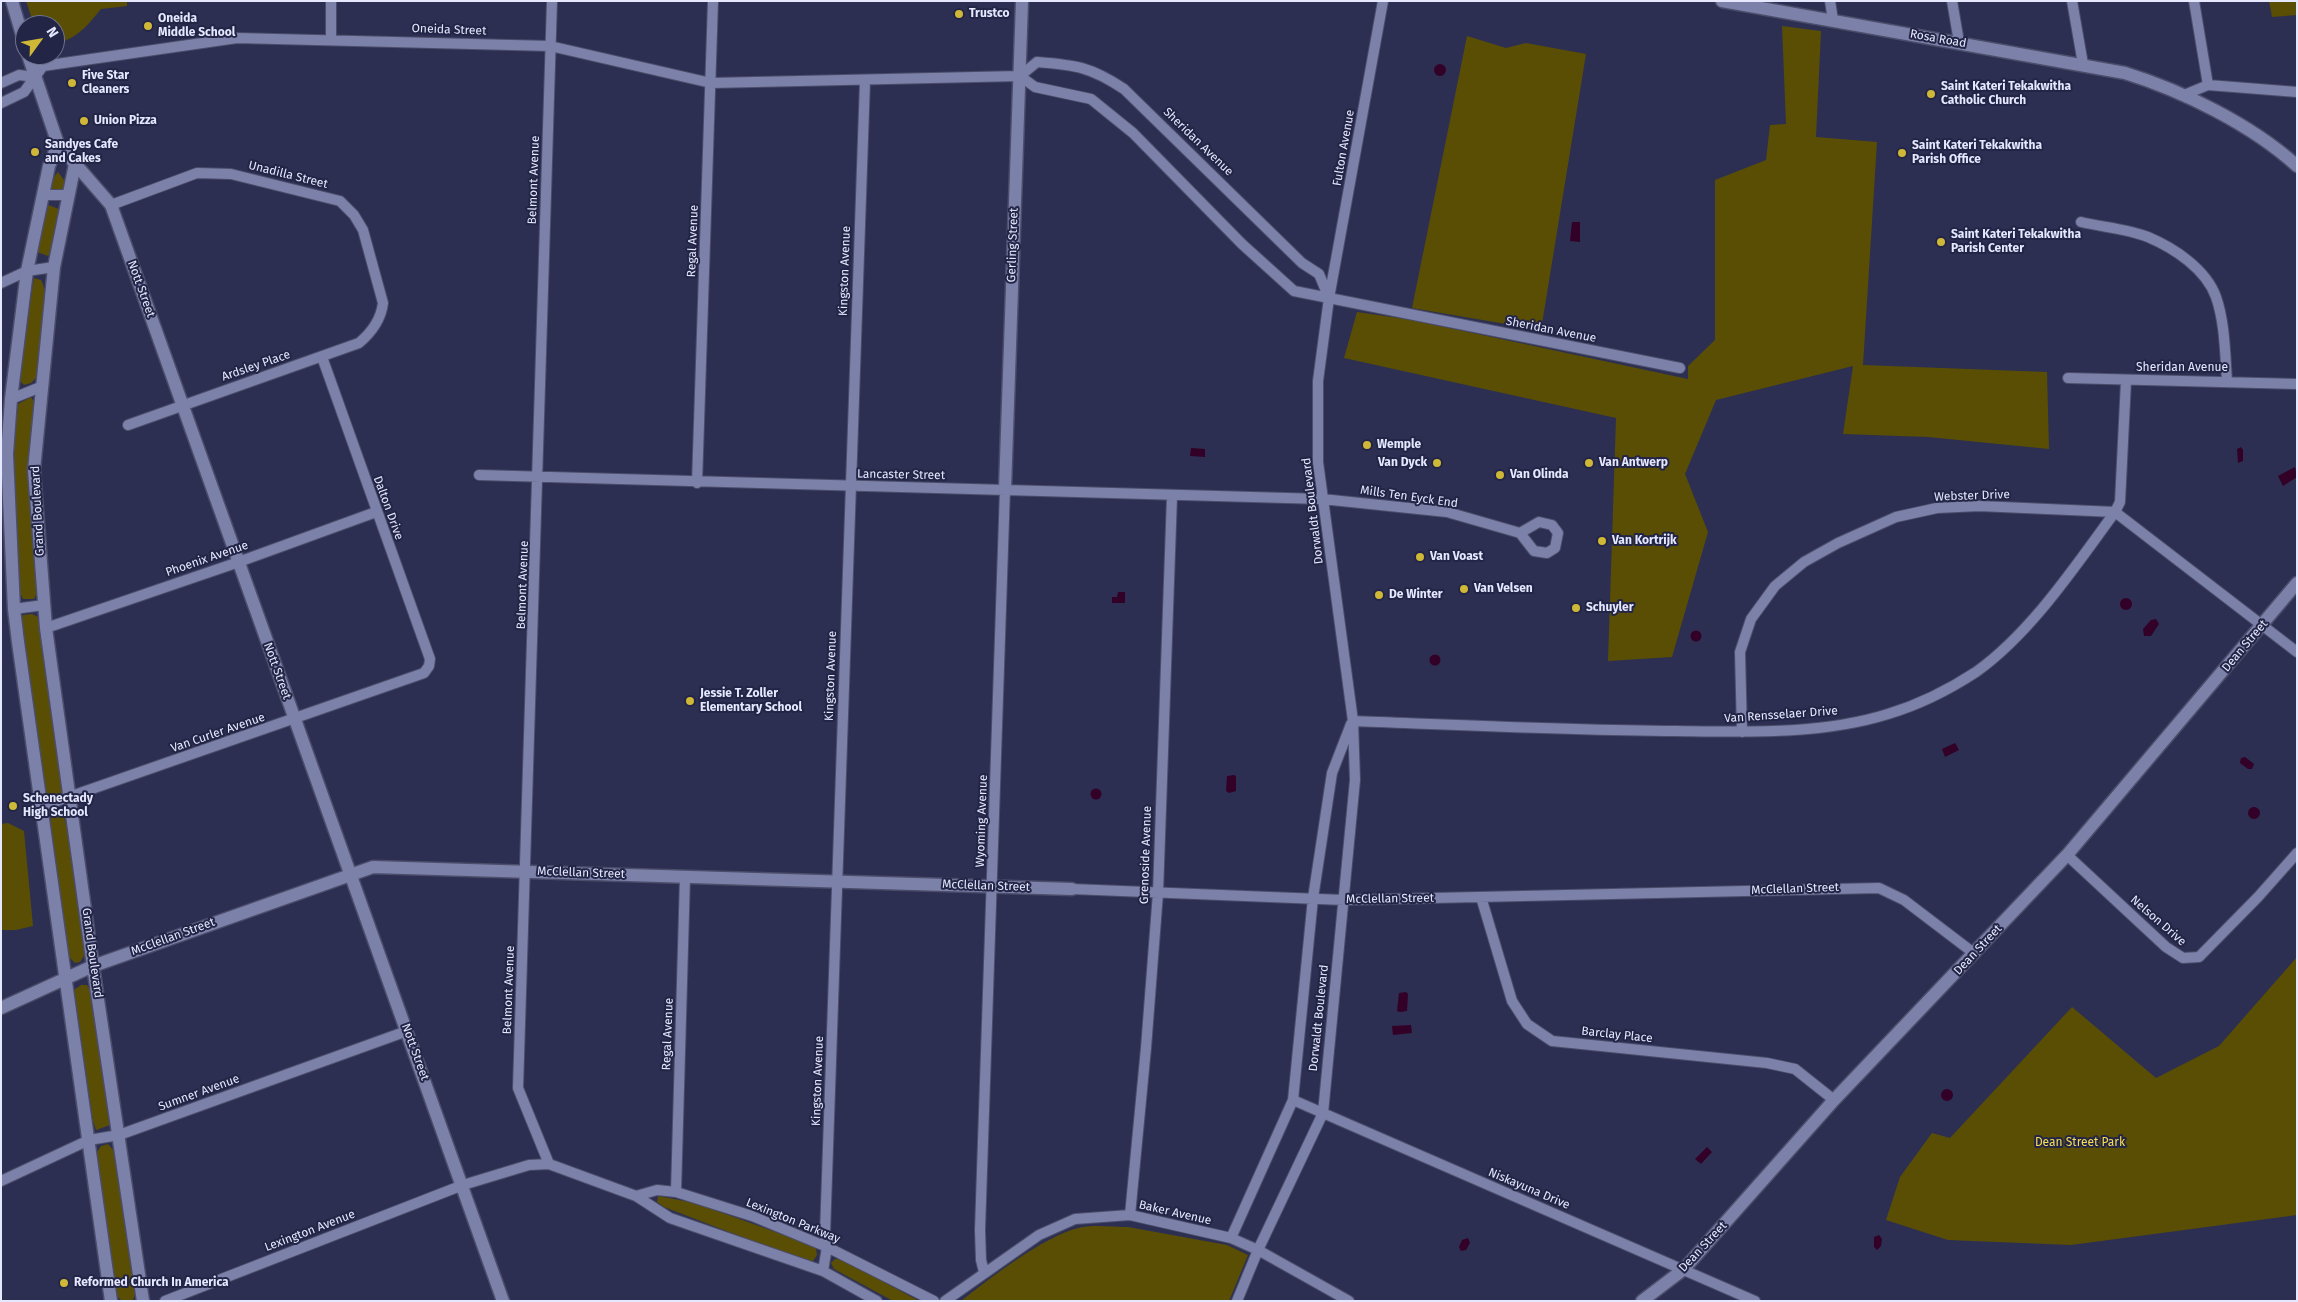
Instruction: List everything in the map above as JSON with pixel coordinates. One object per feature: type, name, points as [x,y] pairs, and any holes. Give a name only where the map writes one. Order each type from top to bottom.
[{"type":"street","points":[[12,1],[16,15]]},
{"type":"street","points":[[331,1],[331,39]]},
{"type":"street","name":"Belmont Avenue","points":[[548,1164],[518,1088],[552,1]]},
{"type":"street","name":"Regal Avenue","points":[[697,482],[711,83],[712,1]]},
{"type":"street","name":"Gerling Street","points":[[1005,489],[1022,1]]},
{"type":"street","name":"Fulton Avenue","points":[[1329,298],[1383,1]]},
{"type":"street","name":"Rosa Road","points":[[1722,1],[1959,42],[2033,57],[2083,64],[2152,81],[2184,95],[2243,127],[2297,166]]},
{"type":"street","points":[[1830,1],[1833,20]]},
{"type":"street","points":[[1952,1],[1959,42]]},
{"type":"street","points":[[2072,1],[2083,64]]},
{"type":"street","points":[[2194,1],[2208,86]]},
{"type":"street","name":"Oneida Street","points":[[1,103],[24,92],[43,66],[237,38],[550,46],[711,83],[865,81]]},
{"type":"street","name":"Sheridan Avenue","points":[[1020,76],[1037,62],[1070,65],[1099,72],[1124,89],[1302,262],[1319,274],[1329,298]]},
{"type":"street","name":"Nott Street","points":[[31,65],[58,144],[111,205],[504,1301]]},
{"type":"street","points":[[1,83],[19,75],[35,77]]},
{"type":"street","name":"Sheridan Avenue","points":[[865,81],[1020,76],[1035,86],[1091,99],[1133,133],[1242,244],[1294,291],[1680,368]]},
{"type":"street","name":"Kingston Avenue","points":[[823,1271],[827,1247],[824,1234],[865,81]]},
{"type":"street","points":[[2184,95],[2208,86],[2297,92]]},
{"type":"street","points":[[58,144],[49,166],[27,271],[11,399],[7,454],[14,610],[64,978],[111,1301]]},
{"type":"street","name":"Grand Boulevard","points":[[75,164],[54,268],[34,470],[46,628],[93,966],[143,1301]]},
{"type":"street","name":"Unadilla Street","points":[[111,205],[197,173],[231,174],[340,201],[354,215],[363,230],[383,303],[382,315]]},
{"type":"street","points":[[43,195],[68,195]]},
{"type":"street","points":[[2081,222],[2147,237],[2174,251],[2202,274],[2216,298],[2222,325],[2227,381]]},
{"type":"street","points":[[1,283],[27,271],[54,268]]},
{"type":"street","name":"Dorwaldt Boulevard","points":[[1237,1301],[1258,1250],[1322,1113],[1344,900],[1355,780],[1353,720],[1318,462],[1318,381],[1329,298]]},
{"type":"street","name":"Ardsley Place","points":[[128,425],[359,343],[369,335],[382,315]]},
{"type":"street","name":"Dalton Drive","points":[[322,357],[430,659],[429,666]]},
{"type":"street","name":"Sheridan Avenue","points":[[2068,378],[2297,384]]},
{"type":"street","name":"Van Rensselaer Drive","points":[[1353,720],[1601,730],[1742,732],[1837,725],[1888,714],[1936,694],[1976,671],[2007,645],[2053,596],[2116,512],[2120,502],[2126,381]]},
{"type":"street","points":[[11,399],[43,386]]},
{"type":"street","name":"Lancaster Street","points":[[479,475],[538,475],[850,487],[1005,489],[1172,496],[1322,499]]},
{"type":"street","name":"Wyoming Avenue","points":[[984,1272],[981,1260],[980,1230],[1005,489]]},
{"type":"street","name":"Grenoside Avenue","points":[[1130,1215],[1158,893],[1172,496]]},
{"type":"street","name":"Mills Ten Eyck End","points":[[1322,499],[1447,512],[1520,533]]},
{"type":"street","name":"Webster Drive","points":[[1742,732],[1740,652],[1751,619],[1775,586],[1804,562],[1838,543],[1896,517],[1937,508],[1979,506],[2116,512]]},
{"type":"street","name":"Phoenix Avenue","points":[[46,628],[376,512]]},
{"type":"street","points":[[2116,512],[2297,652]]},
{"type":"street","name":"Dean Street","points":[[1642,1301],[1684,1269],[1834,1100],[1975,954],[2067,855],[2297,583]]},
{"type":"street","points":[[14,610],[44,605]]},
{"type":"street","name":"Van Curler Avenue","points":[[40,807],[424,673],[429,666]]},
{"type":"street","name":"Dorwaldt Boulevard","points":[[1232,1238],[1293,1100],[1313,898],[1332,773],[1353,720]]},
{"type":"street","name":"Nelson Drive","points":[[2067,855],[2166,947],[2183,958],[2199,957],[2258,897],[2297,852]]},
{"type":"street","name":"McClellan Street","points":[[1,1008],[93,966],[373,867],[993,886],[1344,900],[1879,888],[1904,900],[1975,954]]},
{"type":"street","name":"Regal Avenue","points":[[676,1192],[686,877]]},
{"type":"street","name":"Barclay Place","points":[[1480,897],[1512,1001],[1527,1024],[1552,1041],[1767,1063],[1795,1069],[1834,1100]]},
{"type":"street","name":"Sumner Avenue","points":[[1,1181],[89,1140],[119,1135],[407,1031]]},
{"type":"street","name":"Niskayuna Drive","points":[[1293,1100],[1756,1301]]},
{"type":"street","points":[[463,1186],[529,1166],[548,1164],[636,1196],[670,1218],[823,1271],[877,1301]]},
{"type":"street","name":"Lexington Avenue","points":[[165,1301],[463,1186]]},
{"type":"street","name":"Lexington Parkway","points":[[636,1196],[657,1190],[676,1192],[752,1216],[827,1247],[934,1301]]},
{"type":"street","name":"Baker Avenue","points":[[945,1301],[1039,1235],[1075,1219],[1130,1215],[1232,1238],[1258,1250],[1349,1301]]},
{"type":"green space","points":[[26,1],[127,1],[127,6],[101,9],[76,35],[65,41],[65,15],[31,15]]},
{"type":"green space","points":[[2269,1],[2297,1],[2297,15],[2272,17]]},
{"type":"green space","points":[[1782,26],[1821,31],[1816,137],[1877,142],[1863,365],[2047,372],[2049,449],[1928,437],[1843,434],[1853,366],[1716,400],[1685,474],[1708,532],[1672,657],[1608,661],[1616,418],[1344,358],[1357,312],[1412,320],[1688,379],[1688,366],[1715,340],[1715,180],[1766,160],[1770,125],[1786,124]]},
{"type":"green space","points":[[1467,36],[1506,48],[1526,43],[1586,54],[1541,330],[1412,308]]},
{"type":"green space","points":[[58,172],[64,180],[64,188],[60,191],[53,190],[51,187],[54,177]]},
{"type":"green space","points":[[48,205],[59,209],[53,249],[48,256],[37,252]]},
{"type":"green space","points":[[34,278],[41,280],[44,288],[44,327],[37,377],[31,383],[24,385],[19,374]]},
{"type":"green space","points":[[31,397],[37,407],[30,475],[37,593],[34,599],[23,599],[19,591],[16,544],[14,451],[18,404]]},
{"type":"green space","points":[[32,614],[38,617],[42,638],[63,793],[52,797],[45,792],[21,620],[23,615]]},
{"type":"green space","points":[[56,812],[61,812],[64,816],[72,853],[86,953],[80,962],[75,963],[68,956],[50,825],[51,818]]},
{"type":"green space","points":[[8,823],[24,831],[33,926],[16,930],[1,930],[1,824]]},
{"type":"green space","name":"Dean Street Park","points":[[2297,957],[2297,1215],[2071,1245],[1948,1240],[1886,1220],[1900,1177],[1932,1133],[1950,1138],[2072,1007],[2156,1078],[2219,1046]]},
{"type":"green space","points":[[81,985],[87,985],[92,994],[110,1125],[96,1130],[93,1121],[74,990]]},
{"type":"green space","points":[[108,1144],[114,1151],[135,1294],[133,1300],[122,1301],[115,1294],[97,1152],[101,1146]]},
{"type":"green space","points":[[658,1196],[695,1203],[806,1243],[816,1248],[817,1255],[813,1261],[807,1262],[664,1207],[657,1202]]},
{"type":"green space","points":[[1090,1226],[1128,1227],[1227,1245],[1248,1255],[1229,1301],[961,1301],[1017,1259],[1064,1233]]},
{"type":"green space","points":[[835,1259],[841,1259],[919,1301],[893,1301],[834,1269],[831,1263]]},
{"type":"shaded area","points":[[1440,64],[1446,70],[1440,76],[1434,70]]},
{"type":"shaded area","points":[[1572,222],[1580,222],[1580,242],[1570,241]]},
{"type":"shaded area","points":[[2241,447],[2243,450],[2243,461],[2238,463],[2237,449]]},
{"type":"shaded area","points":[[1191,448],[1205,449],[1205,457],[1190,456]]},
{"type":"shaded area","points":[[2295,467],[2297,477],[2283,486],[2278,476]]},
{"type":"shaded area","points":[[1118,592],[1125,592],[1125,603],[1112,603],[1112,597],[1117,597]]},
{"type":"shaded area","points":[[2124,598],[2128,598],[2132,604],[2128,610],[2124,610],[2120,606],[2120,602]]},
{"type":"shaded area","points":[[2156,619],[2159,624],[2151,636],[2144,636],[2143,629],[2151,620]]},
{"type":"shaded area","points":[[1696,630],[1702,636],[1696,642],[1690,636]]},
{"type":"shaded area","points":[[1433,655],[1437,655],[1440,660],[1439,664],[1433,665],[1430,662],[1430,658]]},
{"type":"shaded area","points":[[1955,743],[1959,750],[1945,757],[1942,749]]},
{"type":"shaded area","points":[[2245,757],[2254,764],[2252,769],[2248,769],[2240,763],[2241,758]]},
{"type":"shaded area","points":[[1227,776],[1236,776],[1236,791],[1229,793],[1226,791]]},
{"type":"shaded area","points":[[1096,788],[1102,794],[1096,800],[1090,794]]},
{"type":"shaded area","points":[[2254,807],[2260,813],[2254,819],[2248,813]]},
{"type":"shaded area","points":[[1406,992],[1408,994],[1407,1011],[1397,1011],[1399,993]]},
{"type":"shaded area","points":[[1411,1025],[1412,1033],[1393,1035],[1392,1026]]},
{"type":"shaded area","points":[[1945,1089],[1949,1089],[1953,1095],[1949,1101],[1945,1101],[1941,1097],[1941,1093]]},
{"type":"shaded area","points":[[1707,1147],[1712,1152],[1701,1164],[1695,1159]]},
{"type":"shaded area","points":[[1879,1235],[1882,1239],[1881,1246],[1877,1250],[1874,1247],[1874,1237]]},
{"type":"shaded area","points":[[1468,1238],[1470,1243],[1466,1250],[1461,1251],[1459,1247],[1462,1240]]},
{"type":"place","name":"Trustco","points":[[959,14]]},
{"type":"place","name":"Oneida Middle School","points":[[148,26]]},
{"type":"place","name":"Five Star Cleaners","points":[[72,83]]},
{"type":"place","name":"Saint Kateri Tekakwitha Catholic Church","points":[[1931,94]]},
{"type":"place","name":"Union Pizza","points":[[84,121]]},
{"type":"place","name":"Sandyes Cafe and Cakes","points":[[35,152]]},
{"type":"place","name":"Saint Kateri Tekakwitha Parish Office","points":[[1902,153]]},
{"type":"place","name":"Saint Kateri Tekakwitha Parish Center","points":[[1941,242]]},
{"type":"place","name":"Wemple","points":[[1367,445]]},
{"type":"place","name":"Van Dyck","points":[[1437,463]]},
{"type":"place","name":"Van Antwerp","points":[[1589,463]]},
{"type":"place","name":"Van Olinda","points":[[1500,475]]},
{"type":"place","name":"Van Kortrijk","points":[[1602,541]]},
{"type":"place","name":"Van Voast","points":[[1420,557]]},
{"type":"place","name":"Van Velsen","points":[[1464,589]]},
{"type":"place","name":"De Winter","points":[[1379,595]]},
{"type":"place","name":"Schuyler","points":[[1576,608]]},
{"type":"place","name":"Jessie T. Zoller Elementary School","points":[[690,701]]},
{"type":"place","name":"Schenectady High School","points":[[13,806]]},
{"type":"place","name":"Reformed Church In America","points":[[64,1283]]}]
